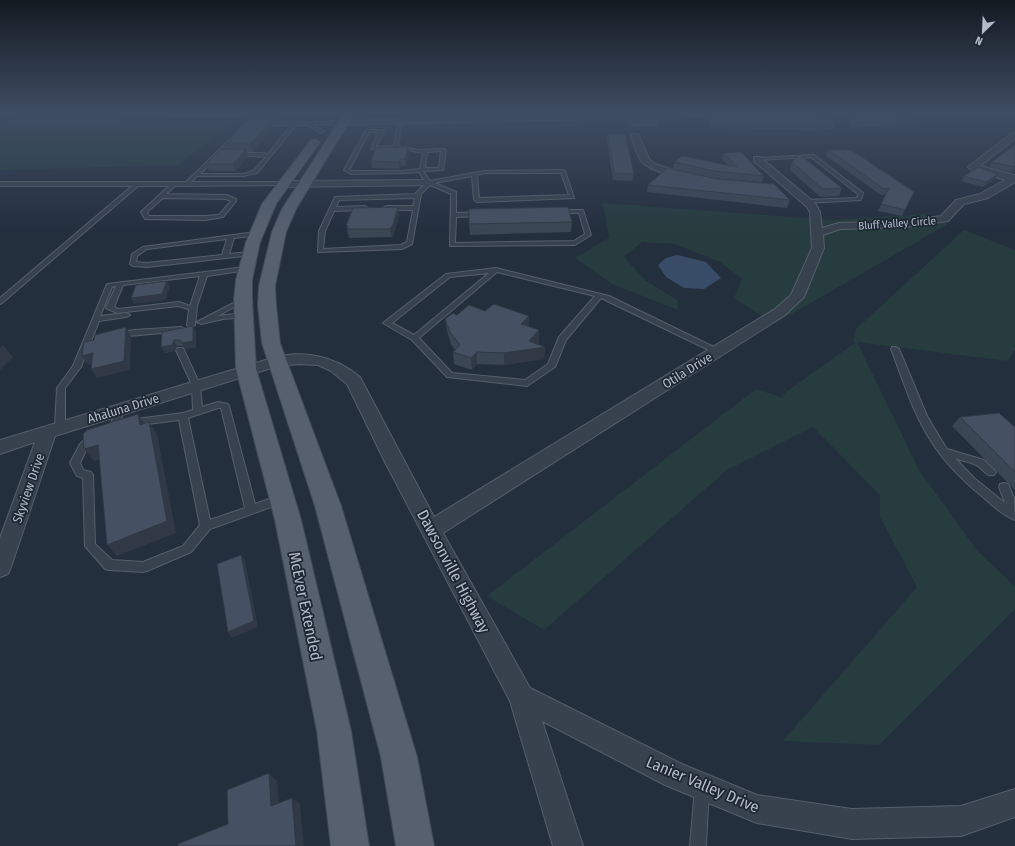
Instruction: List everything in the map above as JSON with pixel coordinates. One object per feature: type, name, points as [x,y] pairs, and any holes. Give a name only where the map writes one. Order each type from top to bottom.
[{"type":"main road","points":[[246,369],[243,308],[246,269],[250,254],[256,234],[269,204],[309,151]]},
{"type":"main road","points":[[320,151],[314,167],[278,232],[267,286],[267,305],[271,343],[330,514],[399,758],[414,846]]},
{"type":"main road","name":"McEver Extended","points":[[246,369],[288,520],[334,731],[350,846]]},
{"type":"street","points":[[641,151],[645,160],[652,166],[695,178]]},
{"type":"street","name":"Bluff Valley Circle","points":[[993,151],[973,167],[1014,179]]},
{"type":"street","name":"Otila Drive","points":[[432,530],[780,312],[796,297],[818,248],[815,212],[807,202],[757,159]]},
{"type":"street","points":[[314,167],[324,178],[345,184]]},
{"type":"street","name":"Bluff Valley Circle","points":[[816,233],[839,226],[906,224],[944,219],[960,202],[984,196],[1014,179]]},
{"type":"street","points":[[285,184],[429,183]]},
{"type":"street","points":[[776,188],[792,189]]},
{"type":"street","name":"Dawsonville Highway","points":[[246,369],[276,361],[295,358],[331,364],[344,371],[354,381],[394,462],[521,697],[568,846]]},
{"type":"street","name":"Ahaluna Drive","points":[[0,447],[246,369]]},
{"type":"street","name":"Skyview Drive","points":[[0,567],[54,429]]},
{"type":"street","name":"Lanier Valley Drive","points":[[521,697],[675,775],[757,808],[852,824],[960,821],[1015,803]]},
{"type":"lane","points":[[187,184],[220,151]]},
{"type":"lane","points":[[196,175],[243,175],[255,172],[273,151]]},
{"type":"lane","points":[[356,151],[346,170],[351,173],[403,172],[421,169],[441,169],[444,151]]},
{"type":"lane","points":[[421,151],[424,152],[421,169],[429,183],[454,193],[452,245],[575,243],[588,235],[581,211],[551,212]]},
{"type":"lane","points":[[217,154],[224,154]]},
{"type":"lane","points":[[232,154],[262,154],[269,156]]},
{"type":"lane","points":[[757,159],[812,156],[862,194],[859,200],[807,202]]},
{"type":"lane","points":[[418,196],[337,198],[322,231],[320,251],[402,246],[410,243],[418,196],[429,183],[474,174],[484,172],[563,171],[572,197],[477,200],[474,174]]},
{"type":"lane","points":[[0,184],[285,184]]},
{"type":"lane","points":[[0,302],[136,184]]},
{"type":"lane","points":[[162,196],[227,197],[234,200],[221,216],[147,218],[144,212],[174,184]]},
{"type":"lane","points":[[332,209],[370,208]]},
{"type":"lane","points":[[378,208],[416,208]]},
{"type":"lane","points":[[453,215],[490,214]]},
{"type":"lane","points":[[250,254],[147,265],[133,264],[134,255],[145,248],[256,234]]},
{"type":"lane","points":[[226,257],[231,237]]},
{"type":"lane","points":[[54,429],[61,388],[77,367],[91,342],[96,319],[109,285],[246,269]]},
{"type":"lane","points":[[600,295],[562,339],[552,365],[527,383],[450,375],[415,338],[387,323],[448,275],[496,270],[600,295],[718,351]]},
{"type":"lane","points":[[415,338],[496,270]]},
{"type":"lane","points":[[191,325],[190,307],[204,274]]},
{"type":"lane","points":[[121,284],[110,308],[117,311],[179,304],[190,307]]},
{"type":"lane","points":[[96,319],[190,307]]},
{"type":"lane","points":[[201,322],[243,308]]},
{"type":"lane","points":[[108,337],[136,331],[181,332],[191,325],[223,316],[243,308]]},
{"type":"lane","points":[[895,349],[915,400],[935,438],[946,452],[996,504],[1014,515]]},
{"type":"lane","points":[[180,350],[196,385],[198,411]]},
{"type":"lane","points":[[251,510],[225,406],[218,405],[183,416],[108,429],[83,446],[75,463],[80,473],[88,475],[90,546],[109,565],[143,568],[187,549],[206,526],[251,510],[281,499]]},
{"type":"lane","points":[[108,429],[119,409]]},
{"type":"lane","points":[[183,416],[206,526]]},
{"type":"lane","points":[[946,452],[981,463],[991,472]]},
{"type":"lane","points":[[1004,487],[1014,515]]},
{"type":"lane","points":[[698,846],[702,786]]},
{"type":"green space","points":[[0,151],[196,151],[178,165],[0,170]]},
{"type":"green space","points":[[603,203],[832,220],[924,214],[948,224],[774,324],[734,298],[742,279],[720,262],[675,244],[642,242],[624,257],[645,280],[677,300],[678,310],[612,284],[575,258],[609,238]]},
{"type":"green space","points":[[964,230],[1015,250],[1015,350],[1007,361],[857,342],[919,470],[976,549],[1015,587],[1015,609],[879,745],[783,741],[917,587],[880,517],[880,495],[813,427],[727,470],[544,630],[487,596],[756,389],[784,398],[782,395],[856,342],[853,342],[856,329]]},
{"type":"water","points":[[677,255],[706,262],[721,278],[704,289],[684,288],[666,277],[658,265],[666,258]]},
{"type":"building","points":[[219,151],[244,151],[233,164],[206,164]]},
{"type":"building","points":[[375,151],[407,151],[405,159],[400,159],[399,162],[371,161]]},
{"type":"building","points":[[611,151],[629,151],[634,174],[614,173]]},
{"type":"building","points":[[830,151],[853,151],[914,192],[905,210],[881,204],[889,188],[884,189]]},
{"type":"building","points":[[1006,151],[1015,151],[1014,167],[992,162]]},
{"type":"building","points":[[741,152],[764,176],[714,171],[674,162],[682,156],[737,167],[724,153]]},
{"type":"building","points":[[799,154],[842,188],[823,189],[792,162]]},
{"type":"building","points":[[978,167],[998,174],[986,182],[964,176]]},
{"type":"building","points":[[667,168],[717,179],[774,184],[790,200],[648,185]]},
{"type":"building","points":[[398,207],[393,225],[390,229],[347,229],[348,226],[346,226],[353,208]]},
{"type":"building","points":[[568,207],[572,222],[469,224],[469,209]]},
{"type":"building","points":[[167,281],[162,294],[131,298],[136,285]]},
{"type":"building","points":[[494,304],[529,316],[521,324],[539,330],[529,341],[545,347],[504,353],[477,352],[471,358],[453,352],[460,345],[450,332],[445,319],[453,313],[457,315],[469,305],[485,311]]},
{"type":"building","points":[[193,326],[193,341],[182,343],[180,340],[174,340],[172,345],[161,347],[162,332]]},
{"type":"building","points":[[126,327],[124,361],[91,369],[93,353],[82,356],[84,342],[94,340],[95,335]]},
{"type":"building","points":[[999,413],[1015,427],[1015,472],[960,417]]},
{"type":"building","points":[[138,414],[140,425],[149,422],[167,521],[107,545],[98,445],[84,449],[83,434],[87,430]]},
{"type":"building","points":[[241,555],[254,621],[228,632],[217,564]]},
{"type":"building","points":[[269,773],[271,806],[292,798],[296,846],[178,846],[178,844],[228,824],[227,790]]}]
